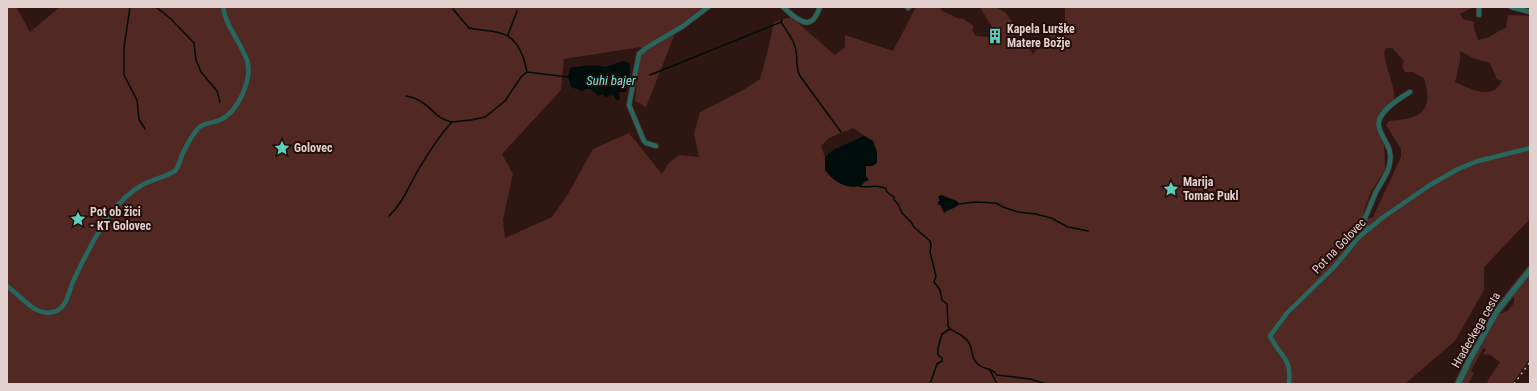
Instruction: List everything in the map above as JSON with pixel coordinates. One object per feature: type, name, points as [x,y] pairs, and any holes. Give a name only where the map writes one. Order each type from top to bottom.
[{"type":"street","points":[[7,286],[40,312],[54,312],[59,309],[67,301],[80,267],[106,218],[134,191],[144,184],[175,171],[178,168],[182,155],[200,125],[226,117],[235,106],[243,94],[244,86],[249,78],[249,69],[247,60],[227,22],[224,7]]},
{"type":"street","points":[[656,146],[644,141],[629,106],[639,54],[646,48],[683,26],[708,7]]},
{"type":"street","points":[[783,7],[799,20],[806,23],[811,22],[814,19],[820,7]]},
{"type":"street","points":[[1479,7],[1479,15]]},
{"type":"street","points":[[1510,7],[1530,12]]},
{"type":"street","points":[[1367,230],[1364,223],[1365,218],[1388,171],[1390,162],[1390,151],[1379,128],[1379,122],[1386,110],[1393,103],[1410,92]]},
{"type":"street","name":"Pot na Golovec","points":[[1289,384],[1289,364],[1275,346],[1270,336],[1287,313],[1334,267],[1367,230],[1404,201],[1458,169],[1478,161],[1530,148]]},
{"type":"street","name":"Hradeckega cesta","points":[[1458,384],[1497,311],[1530,270]]},
{"type":"shaded area","points":[[7,7],[16,7],[30,32],[60,7],[703,7],[678,26],[646,107],[635,101],[641,47],[564,59],[561,90],[502,154],[513,174],[503,220],[505,238],[552,217],[568,194],[593,149],[629,133],[662,174],[668,164],[679,155],[699,157],[694,134],[700,112],[745,89],[760,79],[774,22],[791,17],[835,55],[845,47],[845,35],[893,51],[916,7],[940,7],[942,11],[960,19],[962,18],[974,26],[972,30],[976,36],[988,37],[996,40],[998,37],[981,9],[982,7],[995,7],[1006,13],[1033,54],[1065,20],[1065,7],[1474,7],[1460,14],[1463,19],[1474,22],[1474,28],[1478,40],[1486,38],[1506,28],[1508,15],[1530,16],[1530,219],[1484,267],[1484,290],[1455,341],[1405,384],[7,384]],"holes":[[[1386,48],[1392,48],[1404,61],[1402,67],[1405,72],[1412,72],[1424,78],[1427,90],[1427,99],[1426,106],[1422,112],[1409,118],[1389,121],[1386,125],[1401,149],[1401,157],[1373,217],[1366,219],[1364,210],[1372,190],[1385,170],[1384,140],[1377,126],[1389,111],[1394,97],[1393,86],[1384,53]],[[1460,51],[1473,58],[1490,63],[1497,79],[1502,81],[1496,89],[1481,92],[1455,82],[1460,61]],[[853,128],[871,140],[877,152],[866,166],[866,176],[863,184],[852,187],[847,186],[832,178],[825,170],[825,157],[821,146],[829,138]]]},
{"type":"shaded area","points":[[1530,275],[1530,358],[1512,384],[1487,384],[1500,362],[1490,355],[1483,354],[1486,350],[1483,348],[1471,371],[1474,373],[1468,384],[1461,384],[1499,314],[1508,311],[1514,303],[1514,294]]},
{"type":"water","name":"Suhi bajer","points":[[624,61],[630,64],[629,80],[626,92],[619,92],[620,99],[616,100],[614,96],[610,95],[606,98],[603,94],[598,96],[591,89],[582,91],[571,87],[568,77],[570,68],[593,65],[605,67]]},
{"type":"water","points":[[864,136],[873,141],[877,152],[877,163],[872,166],[866,166],[866,176],[869,180],[858,186],[847,186],[832,178],[828,174],[825,170],[825,157],[833,150]]},
{"type":"water","points":[[941,195],[957,201],[959,204],[944,213],[941,206],[938,204],[938,201],[940,201],[938,197]]},
{"type":"waterway","points":[[130,7],[124,48],[124,75],[137,100],[139,119],[145,129]]},
{"type":"waterway","points":[[156,7],[171,19],[194,43],[196,60],[201,72],[217,91],[220,102]]},
{"type":"waterway","points":[[453,9],[469,28],[494,31],[508,36],[519,47],[527,72]]},
{"type":"waterway","points":[[508,35],[517,11]]},
{"type":"waterway","points":[[782,20],[781,22],[794,43],[800,76],[841,132]]},
{"type":"waterway","points":[[650,75],[781,22]]},
{"type":"waterway","points":[[389,216],[401,201],[433,146],[452,122],[485,117],[505,101],[521,77],[527,72],[569,77]]},
{"type":"waterway","points":[[406,96],[419,100],[438,116],[451,122]]},
{"type":"waterway","points":[[859,186],[879,186],[886,189],[887,192],[894,197],[894,200],[898,204],[902,213],[914,227],[930,241],[930,252],[936,276],[934,282],[940,290],[942,300],[947,304],[948,326],[950,329],[942,334],[938,348],[938,355],[942,358],[942,361],[937,364],[930,384]]},
{"type":"waterway","points":[[959,204],[975,202],[996,203],[1018,212],[1036,214],[1051,218],[1068,227],[1088,231]]},
{"type":"waterway","points":[[950,329],[969,342],[976,363],[981,367],[993,371],[997,375],[1030,379],[1046,384]]},
{"type":"waterway","points":[[990,370],[997,384]]},
{"type":"railway","points":[[1514,384],[1530,362]]},
{"type":"place","name":"Kapela Lurške Matere Božje","points":[[995,36]]},
{"type":"place","name":"Golovec","points":[[282,148]]},
{"type":"place","name":"Marija Tomac Pukl","points":[[1171,189]]},
{"type":"place","name":"Pot ob žici - KT Golovec","points":[[78,219]]}]
